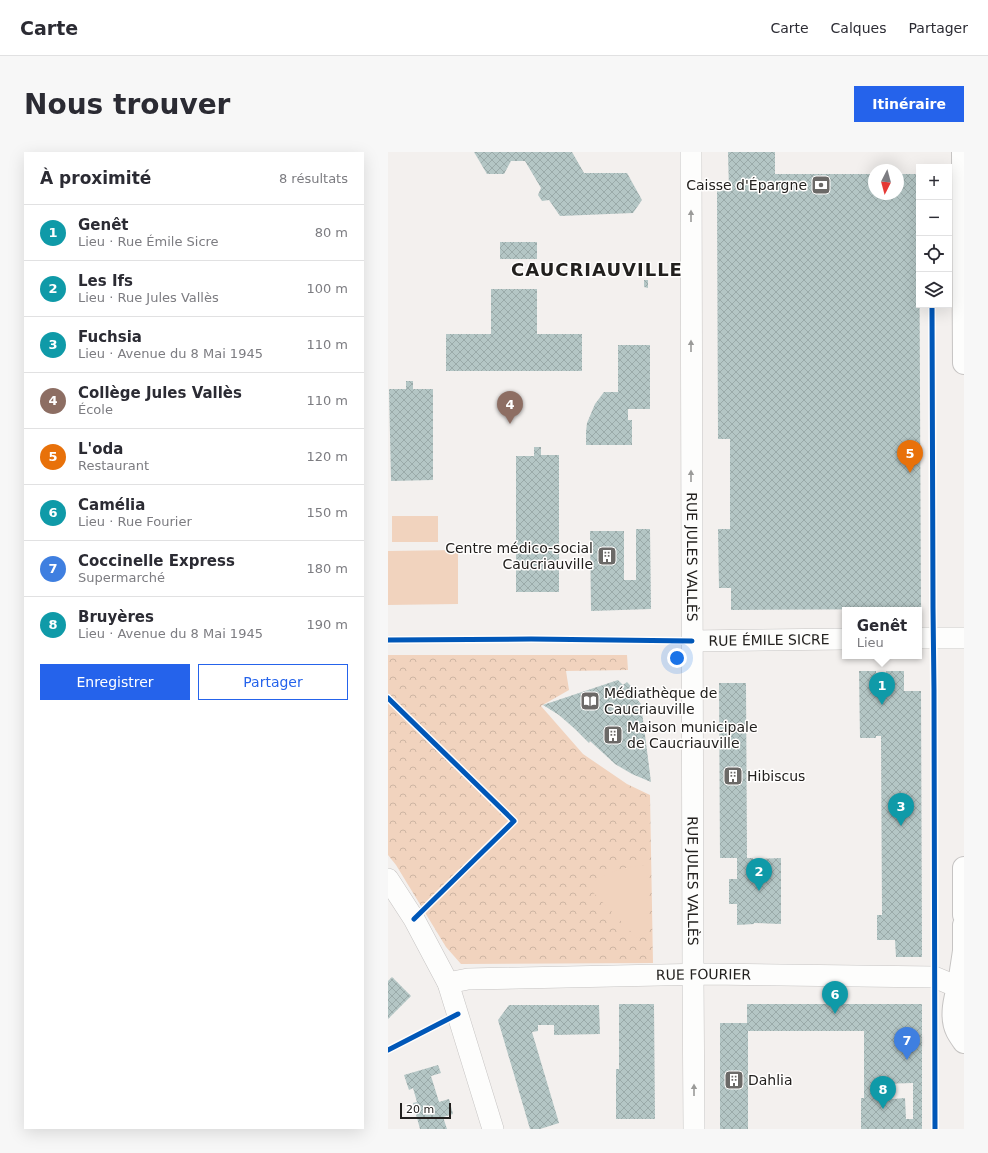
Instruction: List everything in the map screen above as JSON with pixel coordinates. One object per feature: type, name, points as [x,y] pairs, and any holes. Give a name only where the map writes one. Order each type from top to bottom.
[{"type":"street","name":"RUE JULES VALLÈS","points":[[690,152],[694,1129]]},
{"type":"street","points":[[963,152],[964,363]]},
{"type":"street","points":[[922,638],[964,638]]},
{"type":"street","name":"RUE ÉMILE SICRE","points":[[692,641],[842,639]]},
{"type":"street","points":[[964,868],[964,915]]},
{"type":"street","points":[[388,879],[410,913],[448,983],[493,1129]]},
{"type":"street","points":[[964,925],[964,950],[961,984],[954,1015],[964,1058]]},
{"type":"street","name":"RUE FOURIER","points":[[448,983],[468,979],[693,974],[934,977],[961,984]]},
{"type":"green space","points":[[392,516],[438,516],[438,542],[392,542]]},
{"type":"green space","points":[[458,550],[458,604],[388,605],[388,551]]},
{"type":"green space","points":[[388,655],[627,655],[628,670],[566,671],[569,690],[541,706],[583,754],[627,784],[650,795],[653,963],[461,964],[446,947],[396,865],[388,855]]},
{"type":"green space","points":[[647,865],[647,929],[638,939],[587,886],[601,877],[615,871]]},
{"type":"building","points":[[474,152],[572,152],[584,173],[627,173],[642,200],[633,213],[560,216],[549,200],[542,201],[538,195],[541,188],[525,161],[511,161],[504,174],[487,174]]},
{"type":"building","points":[[728,152],[775,152],[775,174],[868,174],[868,200],[904,200],[904,174],[916,174],[916,308],[920,308],[921,607],[842,607],[842,609],[731,610],[731,588],[719,588],[718,529],[730,529],[730,439],[718,439],[717,191],[729,190]]},
{"type":"building","points":[[500,242],[537,242],[537,259],[500,259]]},
{"type":"building","points":[[644,280],[648,280],[648,288],[644,287]]},
{"type":"building","points":[[491,289],[537,289],[537,334],[582,334],[582,371],[446,371],[446,334],[491,334]]},
{"type":"building","points":[[618,345],[650,345],[650,409],[628,409],[628,420],[632,420],[632,445],[586,445],[587,423],[595,404],[604,392],[618,392]]},
{"type":"building","points":[[406,381],[413,381],[413,389],[433,389],[433,480],[391,481],[389,389],[406,389]]},
{"type":"building","points":[[534,447],[541,447],[541,455],[559,455],[559,592],[516,592],[516,456],[534,456]]},
{"type":"building","name":"Centre médico-social Caucriauville","points":[[636,529],[650,529],[651,609],[591,611],[590,531],[624,531],[624,580],[636,580]]},
{"type":"building","points":[[859,671],[876,671],[876,673],[886,673],[886,671],[904,671],[904,691],[921,691],[922,957],[896,957],[895,940],[877,940],[877,915],[882,915],[881,736],[876,736],[876,738],[860,738]]},
{"type":"building","name":"Maison municipale de Caucriauville","points":[[618,680],[623,685],[627,682],[639,695],[636,698],[641,704],[651,782],[632,774],[615,764],[590,741],[589,743],[559,715],[543,705]]},
{"type":"building","name":"Hibiscus","points":[[719,683],[746,683],[747,858],[781,858],[781,924],[754,923],[737,925],[737,904],[729,904],[729,879],[737,879],[737,858],[720,858]]},
{"type":"building","points":[[392,977],[411,996],[388,1019],[388,981]]},
{"type":"building","points":[[619,1004],[654,1004],[655,1119],[616,1119],[616,1069],[619,1069]]},
{"type":"building","points":[[747,1004],[922,1004],[922,1129],[861,1129],[861,1098],[864,1098],[864,1031],[748,1031],[748,1129],[720,1129],[720,1023],[747,1023]],"holes":[[[913,1083],[913,1119],[906,1119],[905,1098],[881,1100],[881,1084]]]},
{"type":"building","points":[[509,1005],[599,1005],[600,1034],[554,1035],[554,1025],[538,1025],[538,1031],[532,1032],[559,1123],[540,1129],[530,1129],[498,1020]]},
{"type":"building","points":[[438,1065],[441,1073],[431,1076],[439,1102],[449,1099],[453,1114],[443,1117],[447,1129],[420,1129],[413,1103],[417,1102],[413,1088],[409,1090],[404,1075]]},
{"type":"cycle path","points":[[932,308],[935,1129]]},
{"type":"cycle path","points":[[388,640],[531,639],[692,641]]},
{"type":"cycle path","points":[[388,698],[514,821],[414,919]]},
{"type":"cycle path","points":[[388,1050],[458,1014]]},
{"type":"place","name":"Caisse d'Épargne","points":[[821,185]]},
{"type":"place","name":"Collège Jules Vallès","points":[[510,424]]},
{"type":"place","name":"L'oda","points":[[910,473]]},
{"type":"place","name":"Centre médico-social Caucriauville","points":[[607,556]]},
{"type":"place","name":"Médiathèque de Caucriauville","points":[[590,701]]},
{"type":"place","name":"Genêt","points":[[882,705]]},
{"type":"place","name":"Maison municipale de Caucriauville","points":[[613,735]]},
{"type":"place","name":"Hibiscus","points":[[733,776]]},
{"type":"place","name":"Fuchsia","points":[[901,826]]},
{"type":"place","name":"Les Ifs","points":[[759,891]]},
{"type":"place","name":"Camélia","points":[[835,1014]]},
{"type":"place","name":"Coccinelle Express","points":[[907,1060]]},
{"type":"place","name":"Dahlia","points":[[734,1080]]},
{"type":"place","name":"Bruyères","points":[[883,1109]]},
{"type":"district","name":"CAUCRIAUVILLE","points":[[597,270]]}]
